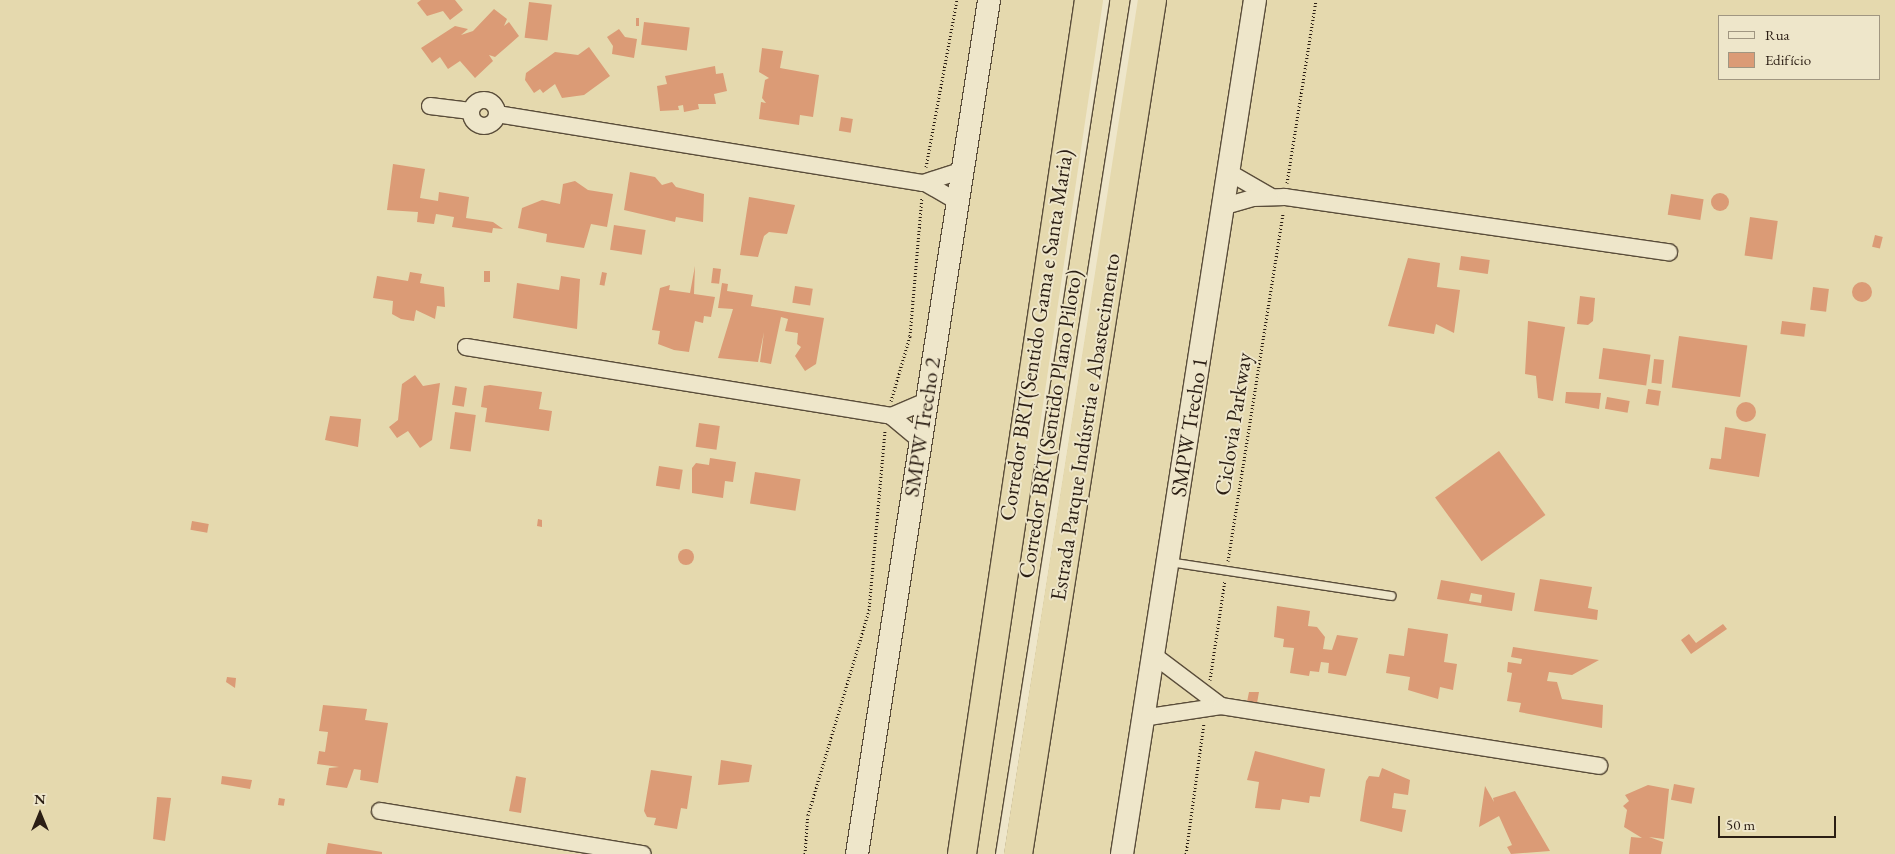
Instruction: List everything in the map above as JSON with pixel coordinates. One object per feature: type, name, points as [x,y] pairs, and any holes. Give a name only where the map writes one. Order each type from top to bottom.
[{"type":"highway","points":[[962,854],[1089,0]]},
{"type":"highway","name":"Estrada Parque Indústria e Abastecimento","points":[[1018,854],[1152,0]]},
{"type":"street","name":"SMPW Trecho 2","points":[[857,854],[989,0]]},
{"type":"street","name":"SMPW Trecho 1","points":[[1122,854],[1152,654],[1225,206],[1255,0]]},
{"type":"street","points":[[430,106],[471,111],[483,100],[494,103],[497,114],[927,184],[958,202]]},
{"type":"street","points":[[927,184],[963,170]]},
{"type":"street","points":[[1230,173],[1278,196],[1669,252]]},
{"type":"street","points":[[1225,206],[1278,196]]},
{"type":"street","points":[[466,347],[891,416],[920,440]]},
{"type":"street","points":[[891,416],[926,401]]},
{"type":"street","points":[[1152,654],[1212,703]]},
{"type":"street","points":[[1142,718],[1212,703],[1599,766]]},
{"type":"street","points":[[380,811],[642,854]]},
{"type":"lane","name":"Corredor BRT(Sentido Gama e Santa Maria)","points":[[1033,470],[1105,0]]},
{"type":"lane","name":"Corredor BRT(Sentido Plano Piloto)","points":[[1000,854],[1135,0]]},
{"type":"lane","points":[[1167,562],[1391,596]]},
{"type":"path","name":"Ciclovia Parkway","points":[[1186,854],[1212,703],[1226,571],[1278,196],[1316,0]]},
{"type":"building","points":[[421,0],[455,0],[463,10],[450,20],[443,11],[427,16],[417,3]]},
{"type":"building","points":[[529,2],[552,5],[547,41],[525,38]]},
{"type":"building","points":[[494,9],[507,19],[504,26],[509,22],[519,36],[495,57],[489,55],[493,61],[475,78],[460,61],[448,69],[440,57],[432,63],[421,48],[455,26],[468,29],[461,35],[473,31]]},
{"type":"building","points":[[636,18],[639,18],[639,26],[636,26]]},
{"type":"building","points":[[644,22],[690,28],[687,50],[641,45]]},
{"type":"building","points":[[619,29],[625,37],[637,39],[634,58],[612,54],[613,46],[607,37]]},
{"type":"building","points":[[589,47],[610,76],[584,95],[562,98],[555,84],[543,93],[540,89],[534,93],[525,80],[526,73],[555,52],[578,55]]},
{"type":"building","points":[[762,48],[783,51],[780,68],[819,75],[813,117],[800,115],[799,125],[759,119],[761,102],[766,103],[762,98],[765,80],[769,78],[759,72]]},
{"type":"building","points":[[715,66],[716,74],[723,73],[727,91],[714,94],[716,104],[698,104],[699,109],[684,112],[683,105],[678,106],[679,110],[660,111],[657,86],[667,84],[665,76]]},
{"type":"building","points":[[841,117],[853,119],[851,133],[839,131]]},
{"type":"building","points":[[393,164],[425,169],[420,198],[438,201],[439,192],[469,197],[466,218],[493,222],[503,229],[493,228],[492,233],[452,227],[454,217],[436,214],[434,224],[417,222],[418,212],[387,210]]},
{"type":"building","points":[[630,172],[655,177],[662,185],[672,182],[676,187],[704,194],[703,222],[676,217],[675,222],[624,210]]},
{"type":"building","points":[[575,181],[588,190],[613,194],[607,227],[591,224],[584,248],[546,242],[547,234],[518,228],[522,208],[542,200],[560,204],[563,184]]},
{"type":"building","points":[[1716,193],[1724,193],[1729,198],[1727,209],[1716,211],[1711,206],[1711,198]]},
{"type":"building","points":[[1671,194],[1704,199],[1700,220],[1668,215]]},
{"type":"building","points":[[749,197],[795,205],[787,234],[769,232],[764,236],[758,257],[740,255]]},
{"type":"building","points":[[1750,217],[1778,221],[1772,260],[1745,256]]},
{"type":"building","points":[[614,225],[646,230],[642,255],[610,250]]},
{"type":"building","points":[[1875,235],[1883,237],[1880,249],[1872,247]]},
{"type":"building","points":[[1461,256],[1490,260],[1488,274],[1459,270]]},
{"type":"building","points":[[1408,258],[1440,263],[1437,287],[1460,290],[1454,333],[1436,324],[1434,334],[1388,326]]},
{"type":"building","points":[[695,266],[694,294],[715,297],[711,317],[704,316],[703,323],[695,321],[689,352],[674,350],[658,344],[660,331],[652,330],[660,288],[670,285],[669,290],[690,293]]},
{"type":"building","points":[[713,268],[721,269],[719,284],[711,283]]},
{"type":"building","points":[[484,271],[490,271],[490,282],[484,282]]},
{"type":"building","points":[[410,272],[422,274],[420,283],[444,287],[445,307],[437,306],[435,319],[416,310],[414,321],[401,319],[392,314],[393,301],[373,298],[377,276],[408,281]]},
{"type":"building","points":[[602,272],[607,273],[604,286],[600,285]]},
{"type":"building","points":[[561,276],[580,279],[577,329],[513,318],[517,283],[559,290]]},
{"type":"building","points":[[1862,282],[1869,285],[1872,292],[1869,299],[1862,302],[1855,299],[1852,292],[1855,285]]},
{"type":"building","points":[[722,283],[728,284],[727,291],[753,295],[751,306],[824,318],[816,364],[805,371],[795,356],[801,347],[797,344],[798,333],[785,331],[788,319],[781,317],[771,364],[760,362],[764,332],[758,362],[718,358],[733,309],[718,308]]},
{"type":"building","points":[[795,286],[813,289],[810,306],[792,303]]},
{"type":"building","points":[[1813,287],[1829,289],[1826,312],[1810,310]]},
{"type":"building","points":[[1580,296],[1595,298],[1593,321],[1588,325],[1577,324]]},
{"type":"building","points":[[1528,321],[1565,327],[1553,401],[1538,398],[1536,376],[1525,374]]},
{"type":"building","points":[[1782,321],[1806,324],[1804,337],[1780,334]]},
{"type":"building","points":[[1679,336],[1747,346],[1740,397],[1672,387]]},
{"type":"building","points":[[1603,348],[1651,355],[1646,385],[1599,379]]},
{"type":"building","points":[[1654,359],[1664,360],[1661,384],[1651,383]]},
{"type":"building","points":[[415,375],[423,386],[440,383],[432,440],[420,448],[408,431],[397,438],[389,427],[398,420],[402,384]]},
{"type":"building","points":[[490,385],[542,392],[539,409],[552,411],[549,431],[485,422],[487,408],[481,407],[484,386]]},
{"type":"building","points":[[455,386],[467,388],[464,407],[452,405]]},
{"type":"building","points":[[1648,389],[1661,391],[1658,406],[1646,404]]},
{"type":"building","points":[[1566,392],[1601,393],[1599,409],[1565,403]]},
{"type":"building","points":[[1607,397],[1630,401],[1628,413],[1605,409]]},
{"type":"building","points":[[1742,402],[1750,402],[1756,408],[1756,416],[1750,422],[1742,422],[1736,416],[1736,408]]},
{"type":"building","points":[[455,412],[476,415],[471,452],[450,449]]},
{"type":"building","points":[[330,416],[361,419],[358,447],[325,440]]},
{"type":"building","points":[[699,423],[720,426],[716,450],[696,447]]},
{"type":"building","points":[[1725,427],[1766,434],[1759,477],[1709,469],[1711,458],[1721,459]]},
{"type":"building","points":[[1499,451],[1545,515],[1482,561],[1435,497]]},
{"type":"building","points":[[710,458],[736,462],[733,482],[725,481],[723,498],[692,493],[692,468],[696,463],[709,465]]},
{"type":"building","points":[[659,466],[683,470],[680,490],[656,486]]},
{"type":"building","points":[[755,472],[800,479],[795,511],[750,504]]},
{"type":"building","points":[[538,519],[542,520],[542,527],[537,526]]},
{"type":"building","points":[[192,521],[209,524],[207,533],[190,530]]},
{"type":"building","points":[[686,549],[692,551],[694,557],[692,563],[686,565],[680,563],[678,557],[680,551]]},
{"type":"building","points":[[1540,579],[1592,587],[1588,608],[1598,610],[1597,620],[1534,611]]},
{"type":"building","points":[[1441,580],[1515,593],[1512,611],[1437,599]],"holes":[[[1471,593],[1482,595],[1481,603],[1469,601]]]},
{"type":"building","points":[[1277,606],[1310,611],[1308,626],[1317,627],[1325,637],[1323,649],[1332,650],[1337,635],[1358,638],[1346,676],[1328,673],[1329,663],[1321,662],[1319,672],[1310,671],[1309,676],[1290,673],[1294,648],[1283,647],[1284,639],[1274,637]]},
{"type":"building","points":[[1723,624],[1727,629],[1691,654],[1681,640],[1689,634],[1696,643]]},
{"type":"building","points":[[1408,628],[1448,634],[1444,662],[1457,664],[1453,690],[1440,687],[1438,699],[1408,690],[1410,677],[1386,673],[1389,654],[1404,656]]},
{"type":"building","points":[[1513,647],[1599,660],[1572,675],[1549,672],[1547,681],[1557,682],[1562,699],[1603,705],[1602,728],[1519,712],[1521,703],[1507,701],[1512,673],[1507,672],[1508,662],[1521,664],[1522,659],[1511,657]]},
{"type":"building","points":[[227,677],[236,678],[235,688],[226,682]]},
{"type":"building","points":[[1249,692],[1259,692],[1257,703],[1247,702]]},
{"type":"building","points":[[323,705],[367,709],[365,720],[388,723],[378,783],[360,780],[361,770],[354,769],[347,788],[326,785],[329,768],[339,767],[317,764],[319,751],[325,752],[328,732],[319,731]]},
{"type":"building","points":[[1255,751],[1325,769],[1320,797],[1310,796],[1309,803],[1282,799],[1280,810],[1255,808],[1259,782],[1247,780]]},
{"type":"building","points":[[721,760],[752,765],[749,782],[718,785]]},
{"type":"building","points":[[1382,768],[1410,780],[1408,795],[1394,793],[1392,808],[1406,810],[1402,832],[1360,821],[1366,781],[1369,776],[1379,777]]},
{"type":"building","points":[[651,770],[692,776],[687,809],[681,808],[677,829],[654,825],[656,818],[647,817],[644,811]]},
{"type":"building","points":[[222,776],[252,780],[250,789],[221,784]]},
{"type":"building","points":[[516,776],[526,778],[521,813],[509,811]]},
{"type":"building","points":[[1674,784],[1695,788],[1692,804],[1671,800]]},
{"type":"building","points":[[1648,785],[1669,789],[1664,839],[1649,837],[1663,842],[1661,854],[1629,854],[1631,837],[1642,838],[1624,827],[1627,810],[1623,806],[1629,801],[1625,795]]},
{"type":"building","points":[[1485,786],[1494,802],[1493,798],[1515,791],[1550,851],[1511,854],[1507,847],[1512,845],[1499,816],[1479,827]]},
{"type":"building","points":[[157,797],[171,798],[165,841],[153,839]]},
{"type":"building","points":[[279,798],[285,799],[284,806],[278,805]]},
{"type":"building","points":[[328,843],[382,852],[382,854],[326,854]]}]
